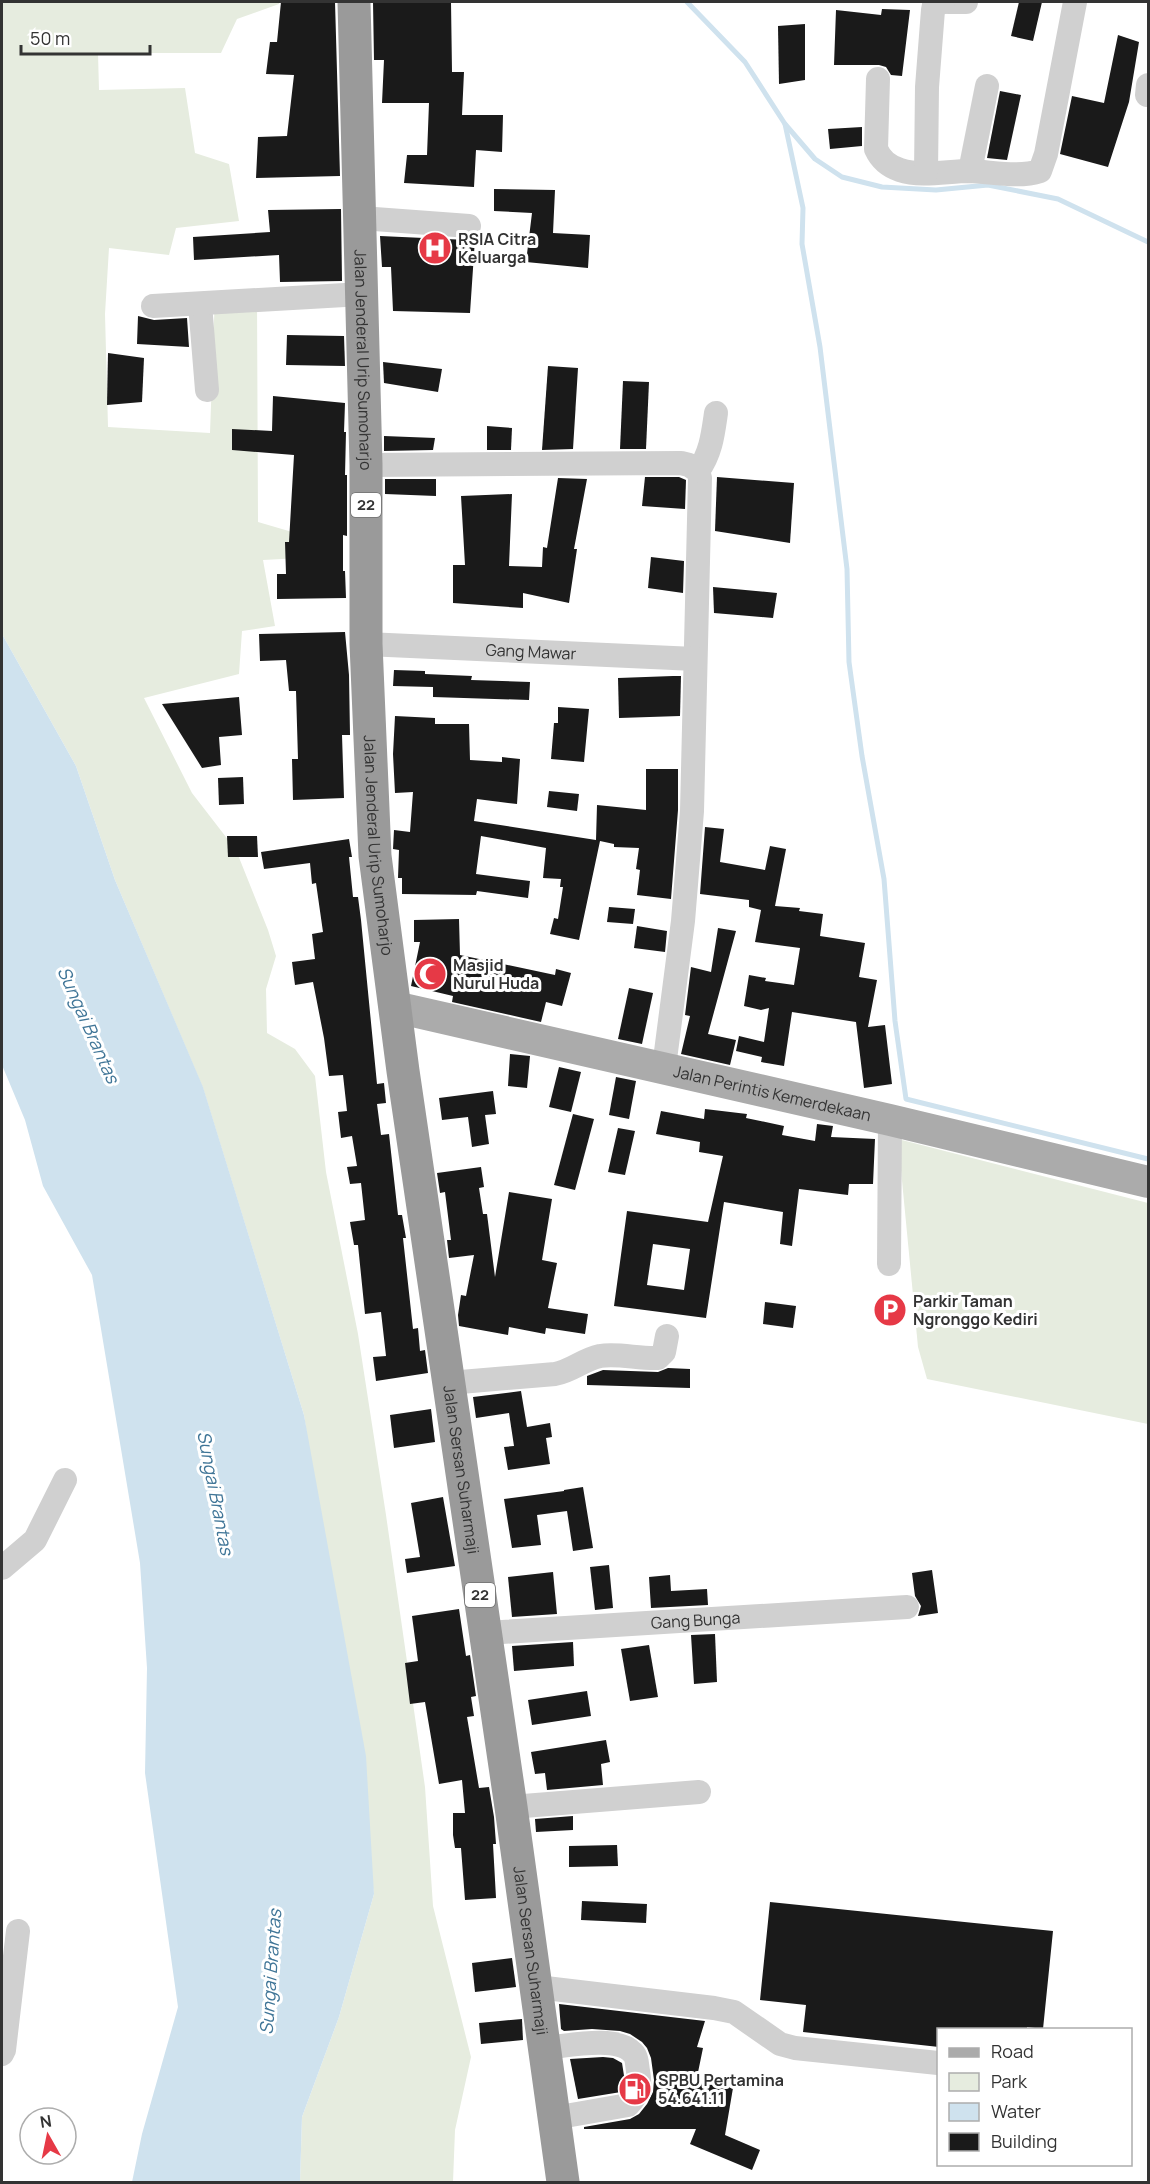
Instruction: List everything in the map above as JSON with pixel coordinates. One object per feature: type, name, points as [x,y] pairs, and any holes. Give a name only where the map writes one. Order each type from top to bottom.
[{"type":"highway","name":"Jalan Jenderal Urip Sumoharjo","points":[[354,2],[366,465],[366,644],[375,856],[395,1007]]},
{"type":"highway","name":"Jalan Sersan Suharmaji","points":[[395,1007],[537,1987],[563,2182]]},
{"type":"main road","name":"Jalan Perintis Kemerdekaan","points":[[395,1007],[664,1067],[1149,1182]]},
{"type":"street","points":[[926,173],[927,87],[933,10],[934,5],[943,2]]},
{"type":"street","points":[[948,2],[966,2]]},
{"type":"street","points":[[878,80],[876,149],[879,156],[891,167],[902,171],[926,173],[970,171],[1024,174],[1040,171],[1043,167],[1075,2]]},
{"type":"street","points":[[970,171],[987,86]]},
{"type":"street","points":[[361,218],[469,226]]},
{"type":"street","points":[[153,306],[362,294]]},
{"type":"street","points":[[200,304],[207,390]]},
{"type":"street","points":[[698,471],[706,459],[713,435],[716,412]]},
{"type":"street","points":[[366,465],[681,463],[698,471],[700,478],[692,811],[683,921],[664,1067]]},
{"type":"street","name":"Gang Mawar","points":[[366,644],[695,659]]},
{"type":"street","points":[[889,1264],[890,1120]]},
{"type":"street","points":[[449,1383],[555,1374],[566,1372],[581,1362],[602,1356],[658,1358],[664,1353],[667,1336]]},
{"type":"street","points":[[2,1568],[35,1540],[66,1480]]},
{"type":"street","name":"Gang Bunga","points":[[486,1633],[907,1606]]},
{"type":"street","points":[[511,1806],[699,1792]]},
{"type":"street","points":[[2,2054],[18,1931]]},
{"type":"street","points":[[537,1987],[714,2008],[734,2012],[773,2040],[795,2048],[937,2063]]},
{"type":"street","points":[[545,2048],[615,2042],[635,2054],[641,2085],[636,2097],[628,2105],[554,2118]]},
{"type":"green space","points":[[2,2],[279,2],[279,4],[237,19],[221,53],[98,53],[99,90],[185,88],[195,153],[229,164],[239,221],[176,228],[169,255],[109,248],[105,314],[108,427],[210,433],[215,293],[257,299],[258,522],[299,534],[301,558],[263,560],[275,626],[242,631],[239,674],[144,698],[192,793],[236,850],[268,930],[276,956],[266,989],[267,1033],[295,1049],[315,1076],[326,1172],[358,1334],[425,1787],[433,1906],[471,2057],[455,2130],[453,2182],[300,2182],[302,2117],[339,2017],[374,1894],[304,1415],[203,1088],[115,880],[76,766],[2,634]]},
{"type":"green space","points":[[898,1139],[1148,1203],[1148,1424],[927,1379],[918,1347]]},
{"type":"water","name":"Sungai Brantas","points":[[2,634],[76,766],[115,880],[203,1087],[304,1415],[366,1756],[374,1894],[339,2017],[302,2117],[300,2182],[132,2182],[142,2134],[178,2007],[145,1773],[147,1668],[140,1563],[92,1275],[43,1186],[25,1120],[2,1065]]},
{"type":"building","points":[[281,2],[335,2],[340,176],[256,178],[258,137],[287,136],[294,75],[266,74],[270,42],[277,42]]},
{"type":"building","points":[[373,2],[451,2],[452,72],[464,72],[462,115],[503,115],[502,152],[476,150],[474,187],[404,183],[407,155],[427,155],[429,103],[382,103],[384,60],[374,60]]},
{"type":"building","points":[[1019,2],[1042,2],[1033,41],[1011,36]]},
{"type":"building","points":[[882,9],[910,10],[902,76],[891,75],[886,67],[879,65],[834,65],[836,10],[881,15]]},
{"type":"building","points":[[805,24],[805,80],[779,84],[778,26]]},
{"type":"building","points":[[1118,35],[1139,42],[1129,102],[1108,167],[1060,154],[1072,96],[1104,103]]},
{"type":"building","points":[[1000,91],[1021,95],[1007,160],[987,158]]},
{"type":"building","points":[[862,127],[862,146],[830,149],[828,129]]},
{"type":"building","points":[[494,189],[555,190],[553,233],[590,235],[588,268],[526,262],[532,213],[494,211]]},
{"type":"building","points":[[341,209],[342,281],[280,282],[279,255],[194,260],[193,237],[270,232],[268,210]]},
{"type":"building","points":[[380,236],[475,239],[470,313],[393,311],[391,267],[382,267]]},
{"type":"building","points":[[138,316],[154,320],[187,318],[189,347],[137,344]]},
{"type":"building","points":[[287,335],[344,336],[345,366],[286,365]]},
{"type":"building","points":[[108,353],[144,358],[142,402],[107,405]]},
{"type":"building","points":[[383,362],[442,369],[438,392],[384,383]]},
{"type":"building","points":[[548,366],[578,368],[573,449],[542,450]]},
{"type":"building","points":[[623,381],[649,382],[646,449],[620,449]]},
{"type":"building","points":[[273,396],[345,403],[347,536],[343,535],[343,571],[345,571],[346,598],[277,599],[277,574],[286,574],[285,542],[289,542],[294,455],[232,450],[232,429],[272,431]]},
{"type":"building","points":[[487,426],[512,428],[511,450],[487,450]]},
{"type":"building","points":[[384,436],[435,438],[433,450],[384,451]]},
{"type":"building","points":[[645,477],[679,477],[686,480],[685,509],[642,506]]},
{"type":"building","points":[[717,477],[794,483],[790,543],[715,531]]},
{"type":"building","points":[[558,478],[587,479],[574,549],[577,549],[569,603],[523,593],[523,608],[453,603],[453,565],[465,565],[461,496],[512,494],[509,566],[542,567],[543,547],[547,548]]},
{"type":"building","points":[[385,479],[436,479],[436,496],[385,494]]},
{"type":"building","points":[[651,557],[684,561],[683,593],[648,588]]},
{"type":"building","points":[[713,587],[777,593],[773,618],[714,613]]},
{"type":"building","points":[[345,632],[349,675],[350,735],[342,735],[344,798],[293,800],[292,759],[298,759],[296,691],[289,691],[286,660],[260,661],[259,634]]},
{"type":"building","points":[[394,670],[472,676],[471,680],[530,682],[529,700],[433,697],[433,687],[393,686]]},
{"type":"building","points":[[681,676],[680,716],[619,718],[618,678]]},
{"type":"building","points":[[239,697],[242,735],[219,737],[221,765],[202,768],[162,704]]},
{"type":"building","points":[[558,707],[589,709],[584,762],[551,759],[554,723],[558,723]]},
{"type":"building","points":[[395,716],[435,718],[435,724],[469,724],[470,760],[502,762],[502,757],[520,759],[517,804],[477,799],[474,821],[596,840],[597,805],[646,810],[646,769],[678,769],[678,810],[671,899],[637,895],[640,870],[636,869],[639,848],[614,847],[614,844],[600,841],[579,940],[550,934],[554,918],[558,919],[563,887],[560,887],[561,879],[543,878],[546,848],[481,836],[476,874],[530,881],[528,898],[477,891],[476,895],[402,894],[402,878],[398,878],[399,850],[393,849],[394,830],[410,832],[413,792],[395,793],[393,754]]},
{"type":"building","points":[[243,777],[244,804],[219,805],[218,778]]},
{"type":"building","points":[[549,791],[579,794],[577,811],[547,807]]},
{"type":"building","points":[[705,827],[724,829],[720,862],[765,870],[770,846],[786,849],[775,906],[800,908],[799,911],[823,914],[820,936],[865,943],[859,977],[877,980],[868,1027],[885,1025],[892,1084],[864,1088],[856,1022],[792,1012],[784,1066],[761,1062],[762,1057],[736,1051],[739,1036],[764,1042],[769,1008],[761,1010],[744,1006],[749,975],[766,978],[765,981],[794,985],[800,948],[755,942],[761,910],[749,907],[749,900],[700,894]]},
{"type":"building","points":[[227,836],[257,836],[258,857],[228,857]]},
{"type":"building","points":[[349,839],[353,897],[358,897],[361,920],[377,1084],[384,1083],[386,1103],[377,1104],[381,1135],[389,1134],[398,1215],[402,1215],[406,1238],[403,1238],[413,1329],[418,1328],[420,1351],[425,1350],[428,1373],[376,1381],[373,1357],[386,1356],[381,1312],[365,1314],[358,1245],[354,1245],[350,1222],[365,1220],[361,1183],[350,1184],[347,1167],[357,1166],[352,1136],[341,1138],[338,1112],[347,1111],[343,1075],[329,1076],[313,982],[295,985],[292,962],[315,959],[312,934],[323,932],[316,883],[312,884],[310,863],[264,869],[261,852]]},
{"type":"building","points":[[609,907],[635,909],[633,924],[607,922]]},
{"type":"building","points":[[459,919],[460,955],[555,975],[556,969],[571,973],[562,1006],[546,1002],[541,1022],[452,1002],[453,996],[411,986],[420,942],[414,942],[414,920]]},
{"type":"building","points":[[637,926],[667,931],[665,952],[634,948]]},
{"type":"building","points":[[718,928],[736,931],[708,1034],[736,1040],[730,1065],[681,1054],[690,1016],[685,1015],[691,967],[711,972]]},
{"type":"building","points":[[629,988],[653,993],[642,1044],[618,1039]]},
{"type":"building","points":[[510,1054],[530,1056],[527,1088],[508,1086]]},
{"type":"building","points":[[559,1067],[581,1072],[571,1112],[549,1107]]},
{"type":"building","points":[[616,1077],[636,1081],[629,1119],[609,1115]]},
{"type":"building","points":[[493,1091],[496,1114],[485,1115],[489,1144],[472,1147],[468,1117],[442,1120],[439,1098]]},
{"type":"building","points":[[705,1109],[747,1114],[746,1118],[784,1126],[782,1135],[815,1141],[817,1124],[833,1126],[831,1137],[875,1139],[873,1184],[849,1184],[848,1195],[799,1189],[792,1246],[780,1244],[783,1212],[724,1202],[706,1318],[614,1306],[627,1211],[708,1222],[723,1156],[699,1152],[700,1142],[656,1134],[661,1111],[704,1119]],"holes":[[[653,1244],[690,1249],[684,1290],[647,1285]]]},
{"type":"building","points":[[573,1114],[594,1119],[575,1190],[554,1185]]},
{"type":"building","points":[[618,1128],[635,1131],[625,1175],[608,1172]]},
{"type":"building","points":[[481,1167],[484,1187],[479,1188],[483,1214],[487,1214],[495,1277],[509,1192],[552,1199],[542,1260],[557,1263],[548,1308],[588,1314],[585,1334],[546,1328],[545,1334],[509,1327],[508,1335],[459,1326],[461,1295],[466,1296],[474,1255],[449,1258],[447,1240],[451,1240],[445,1192],[440,1193],[437,1173]]},
{"type":"building","points":[[765,1302],[796,1306],[793,1328],[763,1324]]},
{"type":"building","points":[[668,1368],[690,1369],[690,1388],[587,1385],[587,1376],[603,1370],[658,1372]]},
{"type":"building","points":[[521,1391],[527,1427],[550,1423],[552,1437],[546,1438],[550,1464],[508,1470],[504,1447],[514,1446],[509,1413],[476,1418],[473,1397]]},
{"type":"building","points":[[431,1409],[435,1442],[394,1448],[390,1415]]},
{"type":"building","points":[[583,1487],[593,1548],[573,1551],[567,1511],[537,1515],[541,1545],[512,1548],[504,1499]]},
{"type":"building","points":[[443,1497],[455,1566],[407,1573],[405,1559],[420,1557],[411,1503]]},
{"type":"building","points":[[609,1565],[613,1608],[595,1610],[590,1567]]},
{"type":"building","points":[[932,1570],[938,1613],[918,1616],[921,1606],[915,1596],[912,1573]]},
{"type":"building","points":[[553,1572],[557,1614],[512,1617],[508,1577]]},
{"type":"building","points":[[670,1575],[671,1591],[707,1589],[708,1605],[651,1608],[649,1577]]},
{"type":"building","points":[[459,1609],[466,1656],[470,1655],[476,1696],[471,1697],[474,1716],[467,1717],[479,1788],[489,1787],[494,1817],[496,1898],[465,1900],[461,1848],[455,1848],[453,1835],[453,1813],[465,1813],[462,1780],[439,1784],[425,1702],[410,1704],[405,1663],[418,1661],[412,1616]]},
{"type":"building","points":[[715,1634],[717,1682],[694,1684],[691,1635]]},
{"type":"building","points":[[573,1642],[574,1666],[514,1671],[512,1646]]},
{"type":"building","points":[[649,1645],[658,1697],[630,1701],[621,1649]]},
{"type":"building","points":[[587,1691],[591,1716],[532,1725],[528,1700]]},
{"type":"building","points":[[606,1740],[610,1762],[601,1764],[603,1785],[547,1790],[545,1773],[535,1774],[531,1752]]},
{"type":"building","points":[[573,1816],[573,1830],[536,1832],[535,1819]]},
{"type":"building","points":[[617,1845],[618,1866],[569,1867],[569,1846]]},
{"type":"building","points":[[582,1901],[647,1904],[646,1923],[581,1920]]},
{"type":"building","points":[[770,1902],[1053,1931],[1043,2028],[937,2028],[937,2047],[803,2032],[806,2005],[760,2000]]},
{"type":"building","points":[[512,1958],[516,1987],[475,1992],[472,1963]]},
{"type":"building","points":[[559,2004],[705,2021],[697,2047],[703,2048],[696,2082],[733,2088],[725,2135],[760,2150],[752,2170],[690,2144],[696,2129],[584,2129],[584,2127],[630,2119],[639,2114],[653,2092],[651,2058],[642,2042],[630,2034],[592,2029],[564,2031],[561,2029]]},
{"type":"building","points":[[522,2019],[523,2040],[481,2044],[479,2023]]},
{"type":"building","points":[[613,2058],[622,2063],[625,2082],[621,2092],[578,2099],[570,2059]]},
{"type":"waterway","points":[[687,2],[745,62],[785,124],[815,159],[842,177],[882,187],[936,190],[988,185],[1058,199],[1148,242]]},
{"type":"waterway","points":[[785,124],[803,208],[802,244],[820,347],[847,569],[849,662],[862,756],[884,879],[895,1021],[906,1099],[1148,1159]]},
{"type":"place","name":"RSIA Citra Keluarga","points":[[435,248]]},
{"type":"place","name":"Masjid Nurul Huda","points":[[430,974]]},
{"type":"place","name":"Parkir Taman Ngronggo Kediri","points":[[890,1310]]},
{"type":"place","name":"SPBU Pertamina 54.641.11","points":[[635,2089]]}]
